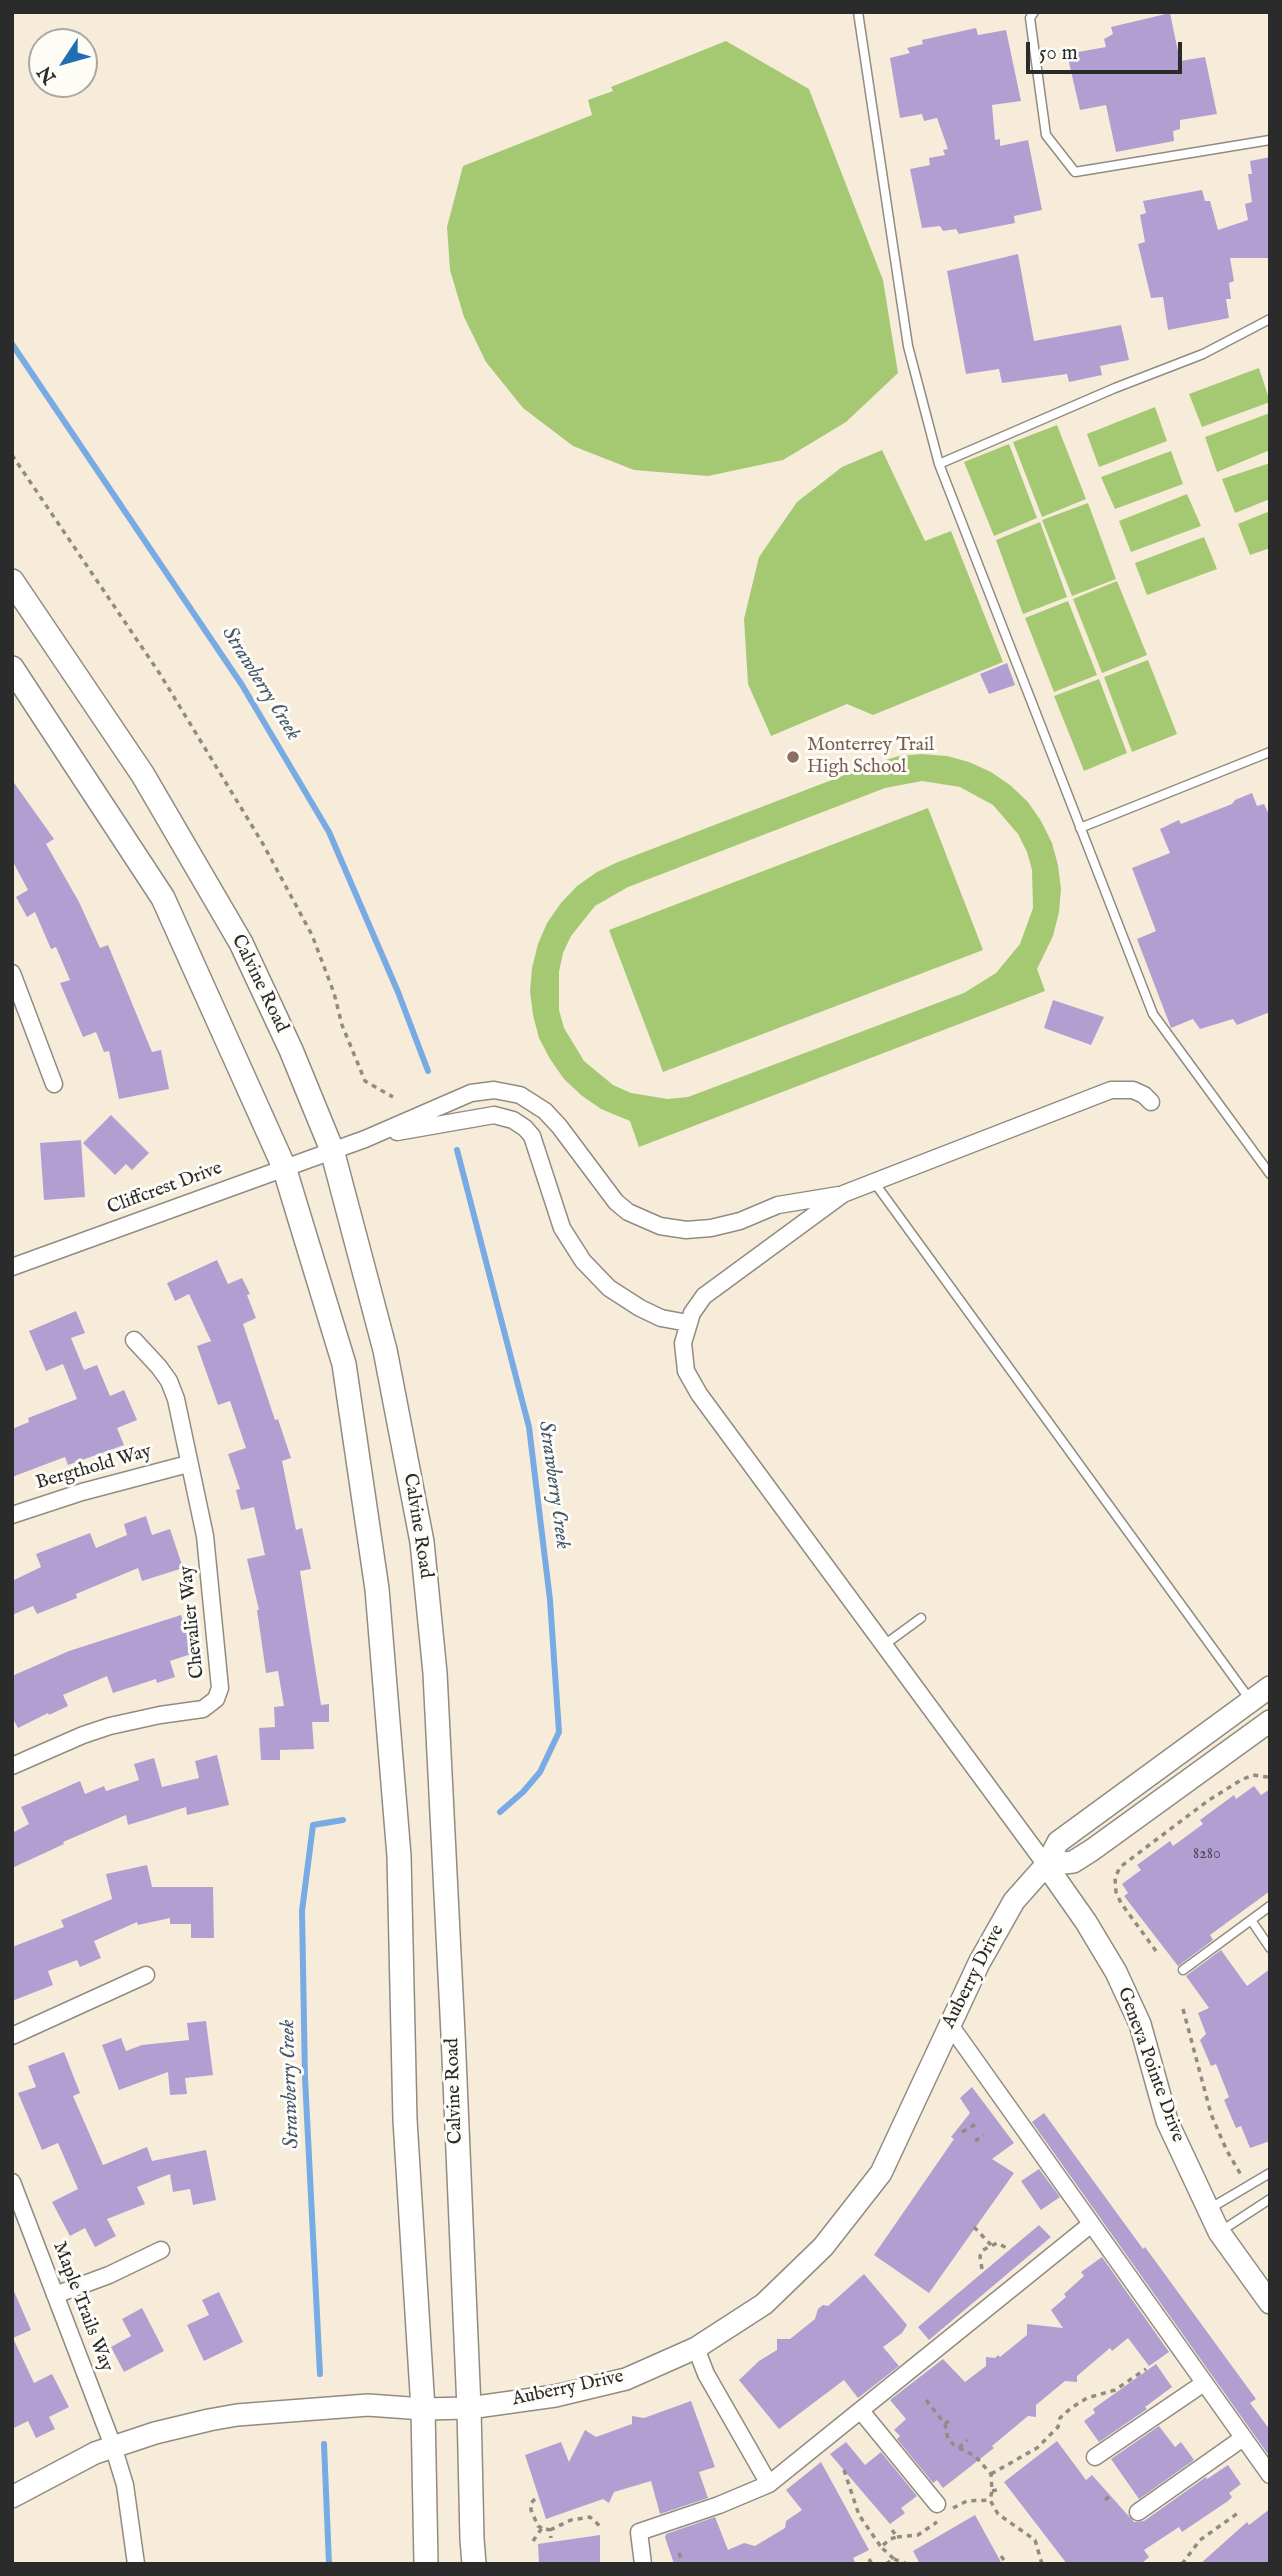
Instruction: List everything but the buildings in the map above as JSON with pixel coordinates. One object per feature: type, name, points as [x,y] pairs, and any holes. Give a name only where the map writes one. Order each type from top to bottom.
[{"type":"main road","name":"Calvine Road","points":[[12,581],[143,775],[242,943],[332,1150],[385,1350],[422,1542],[435,1673],[474,2564]]},
{"type":"main road","points":[[12,668],[163,898],[284,1167],[344,1364],[377,1590],[399,1856],[405,2120],[423,2409],[426,2564]]},
{"type":"street","points":[[12,973],[54,1084]]},
{"type":"street","points":[[371,1136],[471,1093],[494,1090],[512,1092],[529,1099],[559,1126],[615,1202],[636,1216],[660,1226],[685,1230],[711,1228],[740,1221],[778,1205],[843,1194],[1111,1090],[1133,1090],[1151,1102]]},
{"type":"street","points":[[371,1136],[494,1115],[513,1120],[532,1136],[562,1228],[583,1261],[610,1288],[640,1308],[662,1318],[688,1322]]},
{"type":"street","name":"Cliffcrest Drive","points":[[12,1267],[371,1136]]},
{"type":"street","points":[[843,1194],[710,1291],[696,1305],[688,1322],[683,1358],[692,1382],[1046,1866],[1073,1862],[1093,1850],[1270,1721]]},
{"type":"street","name":"Chevalier Way","points":[[12,1766],[110,1726],[203,1709],[216,1699],[220,1688],[205,1536],[176,1399],[169,1381],[134,1340]]},
{"type":"street","name":"Bergthold Way","points":[[12,1515],[82,1492],[188,1464]]},
{"type":"street","name":"Auberry Drive","points":[[12,2497],[68,2465],[113,2446],[209,2420],[268,2412],[368,2405],[423,2409],[469,2408],[555,2396],[626,2379],[695,2348],[764,2304],[823,2247],[881,2173],[979,1963],[1014,1901],[1046,1866],[1058,1842],[1270,1687]]},
{"type":"street","name":"Geneva Pointe Drive","points":[[1046,1866],[1086,1922],[1116,1972],[1140,2024],[1167,2121],[1208,2210],[1219,2232],[1270,2303]]},
{"type":"street","points":[[12,2036],[146,1975]]},
{"type":"street","points":[[950,2025],[1270,2474]]},
{"type":"street","name":"Maple Trails Way","points":[[12,2182],[113,2446],[125,2485],[136,2564]]},
{"type":"street","points":[[643,2564],[639,2532],[719,2505],[769,2484],[1090,2225]]},
{"type":"street","points":[[55,2295],[109,2275],[161,2250]]},
{"type":"street","points":[[695,2348],[706,2374],[769,2484]]},
{"type":"street","points":[[1096,2457],[1204,2383]]},
{"type":"street","points":[[861,2411],[942,2512]]},
{"type":"street","points":[[1138,2512],[1243,2438]]},
{"type":"lane","points":[[858,12],[908,346],[939,464],[1153,1014],[1270,1174]]},
{"type":"lane","points":[[1034,12],[1030,18],[1046,135],[1075,172],[1270,140]]},
{"type":"lane","points":[[939,464],[1115,388],[1203,354],[1270,318]]},
{"type":"lane","points":[[1080,828],[1270,752]]},
{"type":"lane","points":[[874,1182],[1251,1701]]},
{"type":"lane","points":[[884,1645],[921,1618]]},
{"type":"lane","points":[[1183,1970],[1270,1906]]},
{"type":"lane","points":[[1251,1920],[1270,1948]]},
{"type":"lane","points":[[1208,2210],[1270,2173]]},
{"type":"lane","points":[[1219,2232],[1270,2199]]},
{"type":"path","points":[[12,455],[160,674],[262,844],[312,935],[334,993],[342,1025],[365,1081],[393,1097]]},
{"type":"path","points":[[1156,1951],[1116,1892],[1115,1878],[1120,1867],[1208,1801],[1241,1780],[1253,1775],[1270,1780]]},
{"type":"path","points":[[1183,2009],[1212,2114],[1226,2149],[1241,2176]]},
{"type":"path","points":[[962,2132],[976,2124]]},
{"type":"path","points":[[975,2141],[984,2135]]},
{"type":"path","points":[[974,2227],[991,2245]]},
{"type":"path","points":[[982,2269],[980,2256],[983,2250],[997,2243],[1007,2248]]},
{"type":"path","points":[[991,2474],[1037,2448],[1058,2427],[1060,2418],[1071,2408],[1087,2398],[1115,2390],[1146,2369]]},
{"type":"path","points":[[926,2400],[945,2424],[948,2439],[975,2456],[991,2474],[992,2491],[989,2500]]},
{"type":"path","points":[[945,2424],[951,2419]]},
{"type":"path","points":[[959,2448],[967,2440]]},
{"type":"path","points":[[844,2470],[859,2515],[881,2547],[907,2564]]},
{"type":"path","points":[[992,2491],[1001,2489]]},
{"type":"path","points":[[1105,2500],[1111,2495]]},
{"type":"path","points":[[962,2496],[964,2503]]},
{"type":"path","points":[[535,2499],[531,2503],[531,2510],[538,2526],[542,2528],[551,2530],[571,2520],[590,2517],[602,2528]]},
{"type":"path","points":[[881,2547],[890,2539],[918,2535],[930,2527],[942,2512],[964,2503],[989,2500]]},
{"type":"path","points":[[989,2500],[998,2514],[1035,2540],[1042,2564]]},
{"type":"path","points":[[1182,2564],[1200,2540],[1238,2513]]},
{"type":"path","points":[[890,2527],[897,2537]]},
{"type":"path","points":[[930,2527],[934,2534]]},
{"type":"path","points":[[533,2541],[542,2528]]},
{"type":"path","points":[[551,2530],[551,2538]]},
{"type":"path","points":[[1038,2546],[1043,2543]]},
{"type":"path","points":[[679,2553],[683,2564]]},
{"type":"path","points":[[1001,2556],[1007,2564]]},
{"type":"path","points":[[886,2564],[894,2558]]},
{"type":"green space","points":[[726,41],[809,89],[883,280],[898,373],[846,422],[783,460],[708,476],[634,470],[573,446],[523,408],[486,362],[464,317],[450,270],[447,227],[463,166],[592,115],[588,100],[613,91],[611,87]]},
{"type":"green space","points":[[1259,368],[1270,402],[1202,427],[1189,394]]},
{"type":"green space","points":[[1155,407],[1167,441],[1099,467],[1087,434]]},
{"type":"green space","points":[[1270,413],[1270,450],[1217,472],[1205,437]]},
{"type":"green space","points":[[1057,425],[1086,499],[1042,517],[1013,442]]},
{"type":"green space","points":[[1009,444],[1037,518],[994,536],[964,462]]},
{"type":"green space","points":[[882,450],[925,541],[951,531],[1003,662],[873,715],[847,704],[771,736],[748,684],[744,619],[759,557],[797,502],[842,467]]},
{"type":"green space","points":[[1171,451],[1183,484],[1115,509],[1101,477]]},
{"type":"green space","points":[[1270,463],[1270,499],[1235,513],[1222,479]]},
{"type":"green space","points":[[1187,494],[1201,526],[1131,552],[1119,521]]},
{"type":"green space","points":[[1088,503],[1116,579],[1072,596],[1042,520]]},
{"type":"green space","points":[[1270,511],[1270,548],[1250,555],[1238,524]]},
{"type":"green space","points":[[1040,522],[1067,597],[1023,614],[996,540]]},
{"type":"green space","points":[[1204,537],[1217,569],[1147,595],[1135,563]]},
{"type":"green space","points":[[1117,581],[1147,655],[1102,673],[1073,599]]},
{"type":"green space","points":[[1068,601],[1097,675],[1054,692],[1025,618]]},
{"type":"green space","points":[[1148,660],[1177,734],[1132,752],[1104,677]]},
{"type":"green space","points":[[1099,679],[1127,753],[1084,771],[1054,696]]},
{"type":"green space","points":[[899,756],[947,756],[991,772],[1028,802],[1041,821],[1052,843],[1061,889],[1053,936],[1037,969],[1045,991],[639,1147],[630,1121],[601,1109],[581,1095],[564,1079],[539,1038],[530,991],[538,944],[547,923],[577,886],[618,862]],"holes":[[[922,781],[960,787],[993,805],[1018,834],[1032,870],[1033,908],[1020,944],[996,973],[964,993],[688,1097],[668,1099],[631,1093],[613,1085],[584,1061],[564,1028],[559,1010],[559,972],[563,953],[571,936],[595,906],[628,887],[885,788]]]},
{"type":"green space","points":[[928,808],[983,950],[663,1072],[609,930]]},
{"type":"waterway","name":"Strawberry Creek","points":[[12,344],[242,685],[329,832],[398,992],[428,1071]]},
{"type":"waterway","name":"Strawberry Creek","points":[[457,1150],[529,1427],[550,1600],[559,1732],[540,1772],[523,1792],[500,1812]]},
{"type":"waterway","name":"Strawberry Creek","points":[[320,2374],[305,2078],[302,1911],[313,1825],[343,1820]]},
{"type":"waterway","name":"Strawberry Creek","points":[[324,2444],[329,2564]]},
{"type":"place","name":"Monterrey Trail High School","points":[[793,757]]}]
